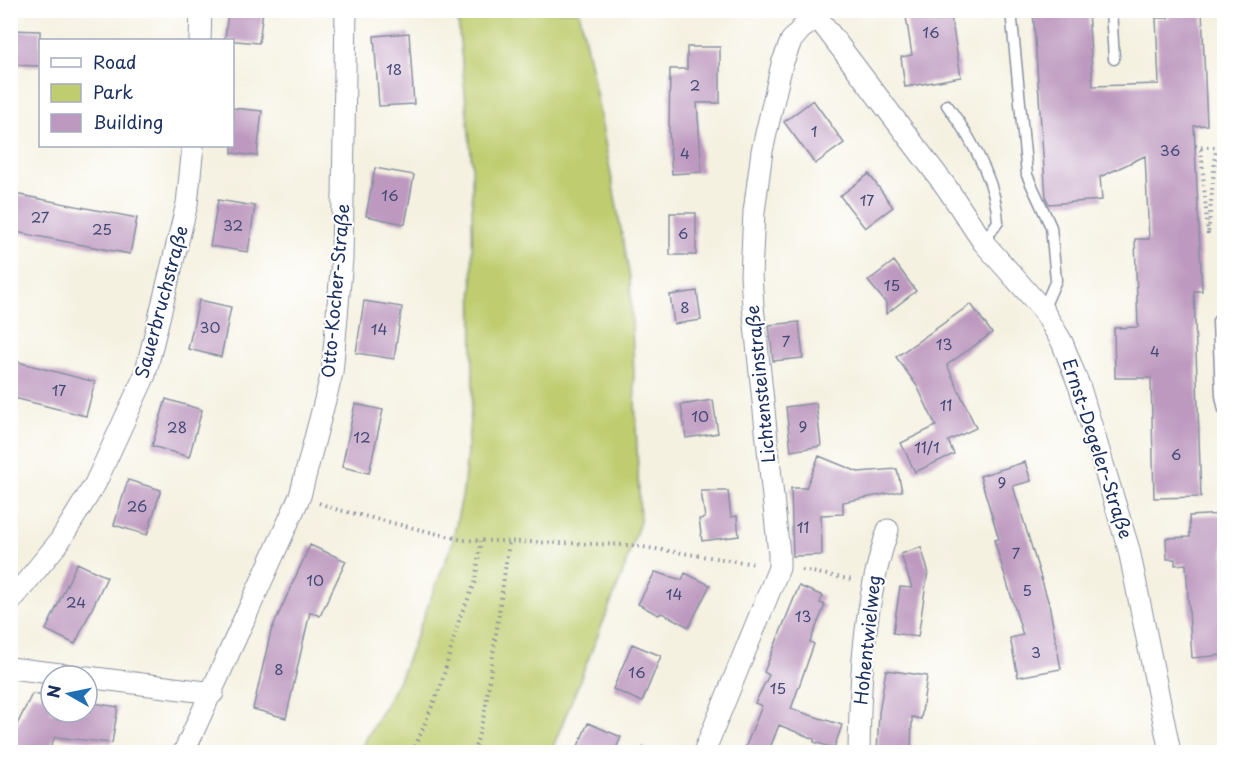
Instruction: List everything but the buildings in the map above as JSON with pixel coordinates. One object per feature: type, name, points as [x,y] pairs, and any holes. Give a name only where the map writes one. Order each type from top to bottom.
[{"type":"street","points":[[200,39],[201,10]]},
{"type":"street","name":"Otto-Kocher-Straße","points":[[184,753],[300,496],[332,373],[342,259],[346,10]]},
{"type":"street","name":"Ernst-Degeler-Straße","points":[[814,14],[947,188],[983,242],[1043,310],[1062,342],[1080,388],[1129,550],[1170,753]]},
{"type":"street","name":"Lichtensteinstraße","points":[[704,753],[779,568],[753,306],[751,275],[753,234],[762,151],[782,64],[791,41],[814,14]]},
{"type":"street","name":"Sauerbruchstraße","points":[[10,602],[59,542],[95,484],[144,375],[187,204],[193,147]]},
{"type":"street","name":"Hohentwielweg","points":[[859,753],[860,701],[873,583],[888,530]]},
{"type":"street","points":[[10,668],[39,672]]},
{"type":"street","points":[[99,679],[213,693]]},
{"type":"lane","points":[[1011,10],[1027,175],[1051,226],[1056,280],[1043,310]]},
{"type":"lane","points":[[1111,10],[1114,59]]},
{"type":"lane","points":[[947,105],[961,124],[984,169],[997,205],[998,222],[983,242]]},
{"type":"lane","points":[[1218,321],[1221,396],[1224,410]]},
{"type":"path","points":[[1216,148],[1208,235],[1201,150],[1195,146],[1224,148]]},
{"type":"path","points":[[335,509],[463,540],[629,545],[762,565]]},
{"type":"path","points":[[413,753],[441,685],[460,617],[475,583],[481,541]]},
{"type":"path","points":[[474,753],[485,711],[509,542]]},
{"type":"path","points":[[792,569],[873,583]]},
{"type":"path","points":[[633,753],[645,747],[650,753]]},
{"type":"green space","points":[[457,11],[579,11],[630,278],[640,521],[622,575],[551,752],[359,752],[399,680],[452,544],[463,492],[473,391],[472,164]]}]
